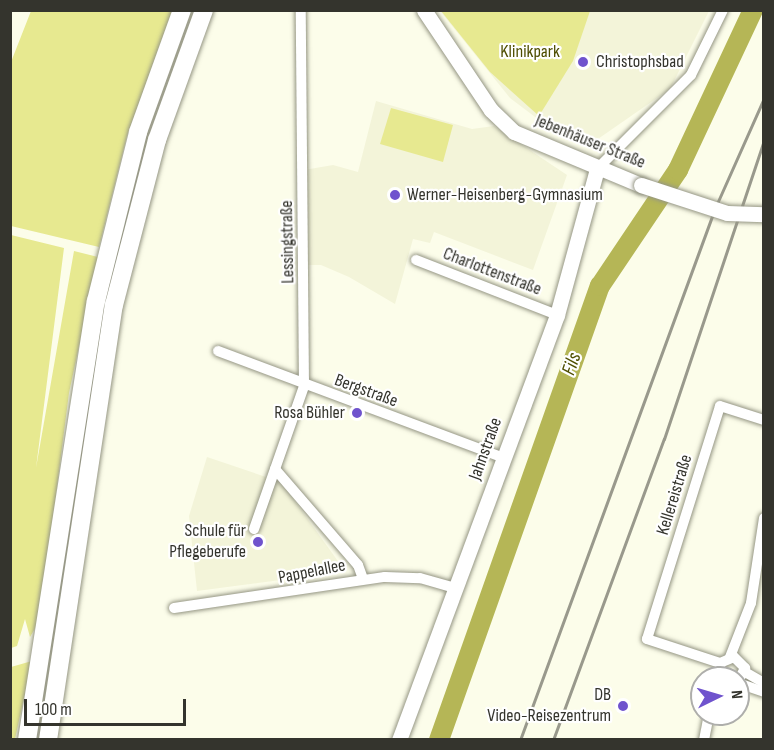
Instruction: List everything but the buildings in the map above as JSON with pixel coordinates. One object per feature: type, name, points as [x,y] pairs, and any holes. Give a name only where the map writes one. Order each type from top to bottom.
[{"type":"highway","points":[[27,740],[50,615],[79,396],[104,260],[138,132],[182,10]]},
{"type":"highway","points":[[48,740],[63,665],[114,305],[157,140],[204,10]]},
{"type":"main road","name":"Jebenhäuser Straße","points":[[424,10],[491,110],[514,132],[597,169],[727,213],[764,214]]},
{"type":"main road","name":"Jahnstraße","points":[[399,740],[557,315],[597,169]]},
{"type":"street","name":"Lessingstraße","points":[[254,529],[304,386],[302,10]]},
{"type":"street","points":[[597,169],[691,75],[723,10]]},
{"type":"street","name":"Charlottenstraße","points":[[416,260],[557,315]]},
{"type":"street","name":"Bergstraße","points":[[218,351],[304,386],[504,458]]},
{"type":"street","name":"Kellereistraße","points":[[725,660],[647,639],[720,406],[763,417]]},
{"type":"street","points":[[275,469],[358,565],[363,579]]},
{"type":"street","points":[[723,666],[751,603],[764,518]]},
{"type":"street","name":"Pappelallee","points":[[174,608],[363,579],[420,578],[455,588]]},
{"type":"street","points":[[725,660],[741,661],[743,666]]},
{"type":"street","points":[[750,675],[764,683]]},
{"type":"shaded area","name":"Christophsbad","points":[[440,11],[709,11],[670,89],[595,141],[543,123],[510,98]]},
{"type":"shaded area","points":[[376,101],[472,129],[494,126],[567,175],[533,270],[434,232],[430,243],[413,239],[395,304],[349,277],[321,265],[305,265],[304,170],[333,165],[358,172]]},
{"type":"shaded area","name":"Schule für Pflegeberufe","points":[[207,457],[281,482],[340,564],[334,573],[197,591],[189,516]]},
{"type":"green space","points":[[31,11],[172,11],[127,136],[99,247],[11,226],[11,62]]},
{"type":"green space","name":"Klinikpark","points":[[441,11],[590,11],[573,61],[539,116],[490,72]]},
{"type":"green space","points":[[391,108],[453,125],[443,162],[380,144]]},
{"type":"green space","points":[[11,235],[64,248],[36,468],[74,251],[98,257],[69,393],[40,620],[30,637],[25,619],[17,646],[11,648]]},
{"type":"green space","points":[[32,661],[15,739],[11,740],[11,667]]},
{"type":"waterway","name":"Fils","points":[[439,740],[600,286],[678,170],[753,10]]},
{"type":"railway","points":[[520,740],[715,208],[764,98]]},
{"type":"railway","points":[[553,740],[664,439],[764,140]]},
{"type":"place","name":"Christophsbad","points":[[583,62]]},
{"type":"place","name":"Werner-Heisenberg-Gymnasium","points":[[395,195]]},
{"type":"place","name":"Rosa Bühler","points":[[357,413]]},
{"type":"place","name":"Schule für Pflegeberufe","points":[[258,542]]},
{"type":"place","name":"DB Video-Reisezentrum","points":[[623,706]]}]
